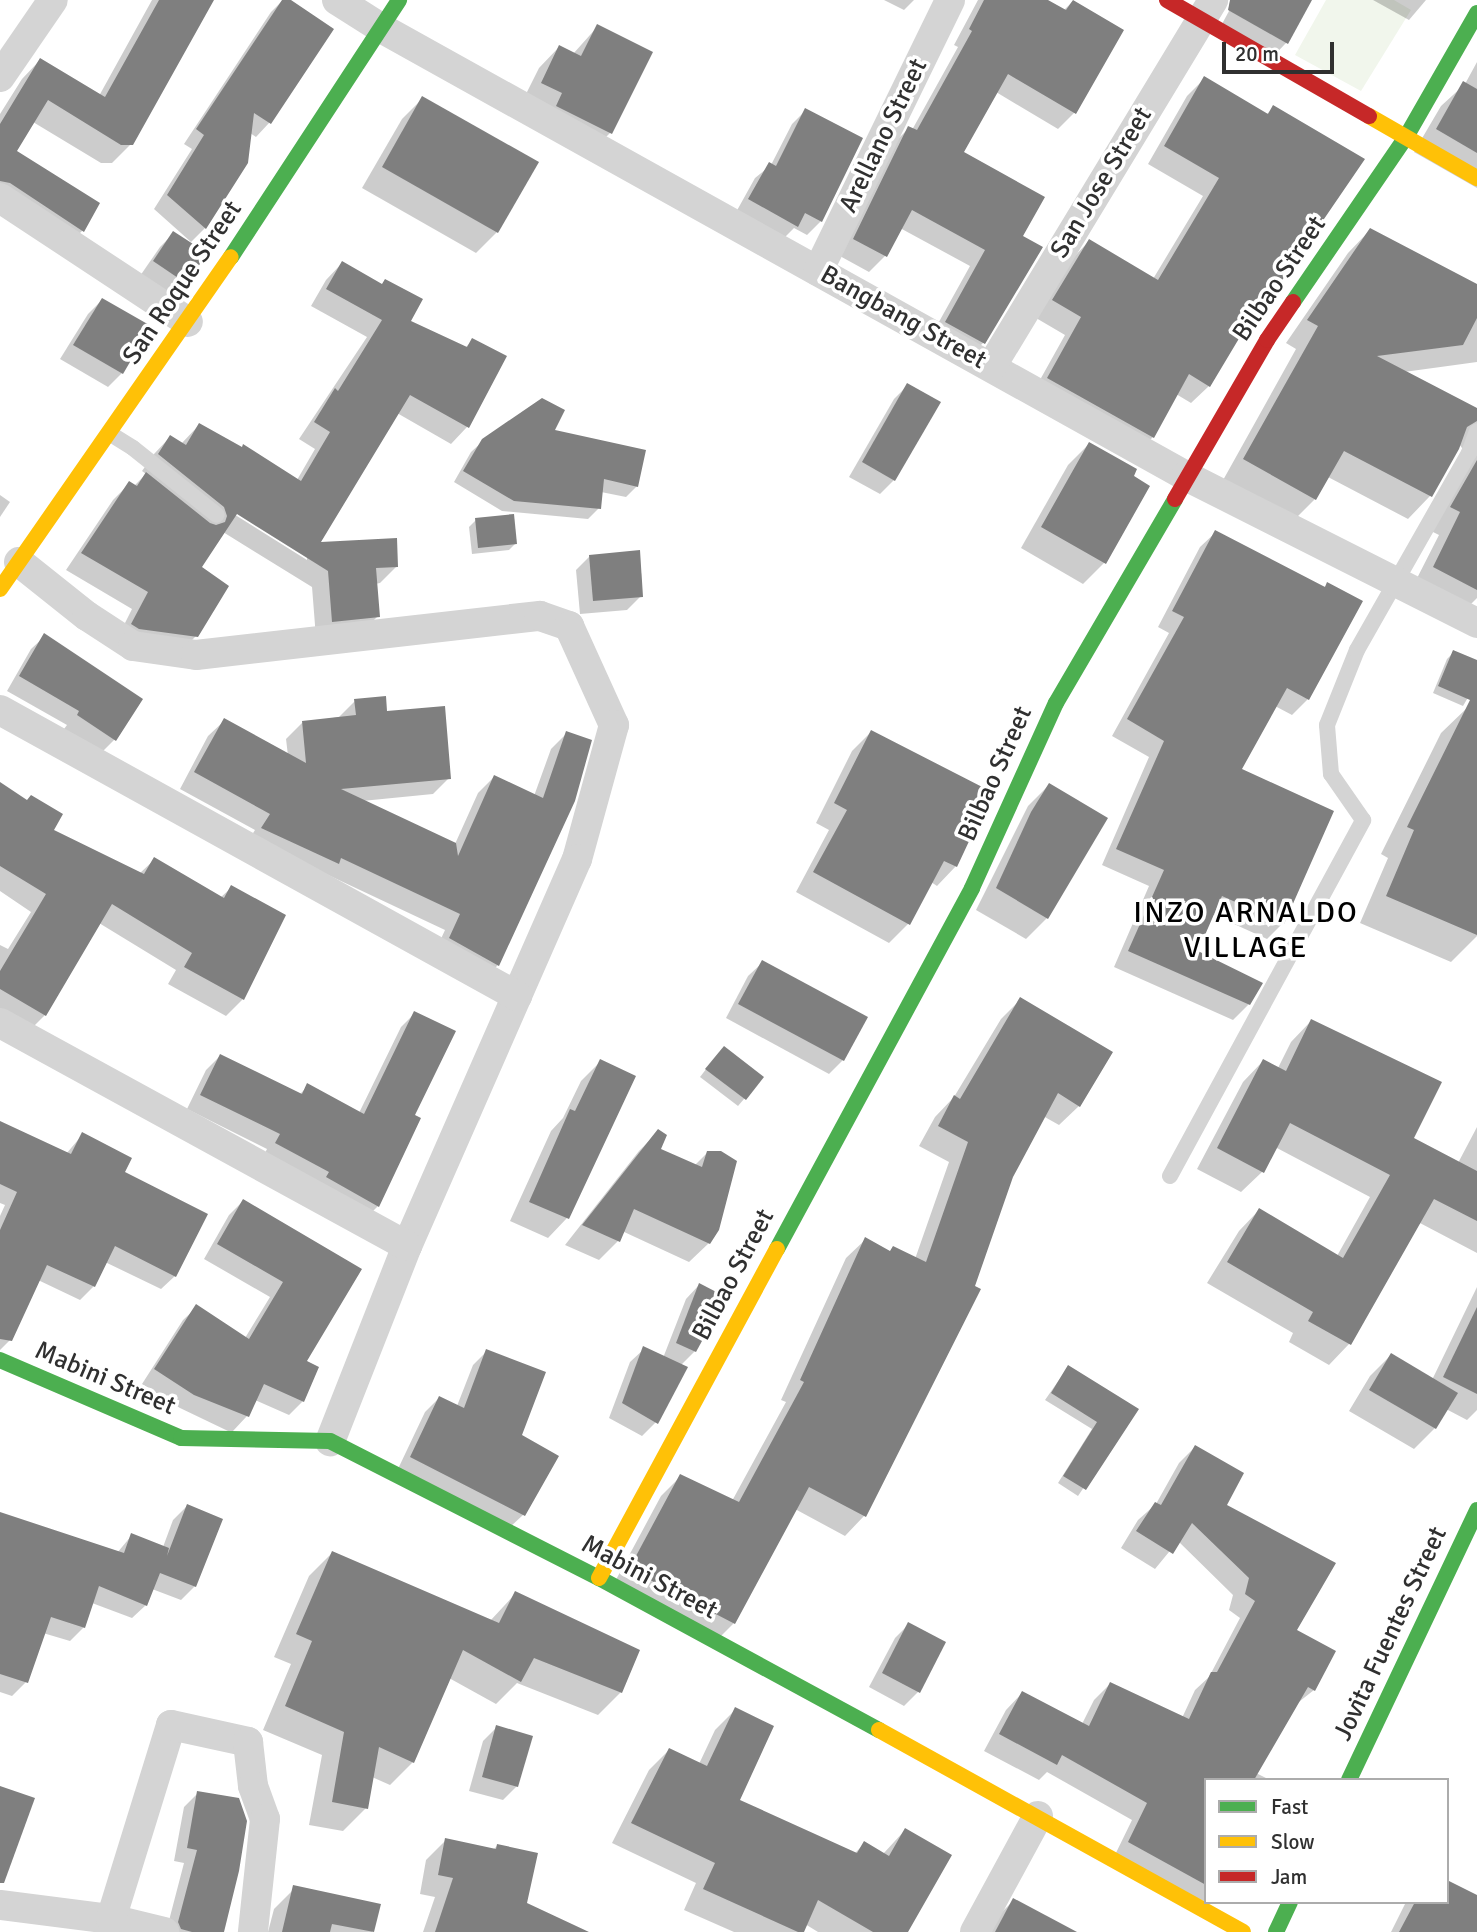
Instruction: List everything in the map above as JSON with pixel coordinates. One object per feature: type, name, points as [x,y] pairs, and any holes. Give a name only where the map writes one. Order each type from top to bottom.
[{"type":"street","points":[[0,76],[53,0]]},
{"type":"street","name":"Bangbang Street","points":[[337,0],[381,28],[1186,476],[1477,623]]},
{"type":"street","name":"San Roque Street","points":[[0,589],[188,322],[399,0]]},
{"type":"street","name":"Arellano Street","points":[[818,271],[950,0]]},
{"type":"street","points":[[1167,0],[1206,10],[1406,137],[1477,178]]},
{"type":"street","name":"San Jose Street","points":[[991,367],[1206,10]]},
{"type":"street","name":"Bilbao Street","points":[[599,1578],[972,888],[1056,703],[1267,340],[1406,137],[1477,13]]},
{"type":"street","points":[[0,198],[188,322]]},
{"type":"street","points":[[19,562],[87,616],[133,646],[196,655],[540,616],[569,626],[614,725],[577,859],[407,1247],[330,1441]]},
{"type":"street","points":[[0,710],[517,996]]},
{"type":"street","points":[[0,1023],[407,1247]]},
{"type":"street","name":"Mabini Street","points":[[0,1360],[181,1438],[330,1441],[599,1578],[1038,1816],[1243,1932]]},
{"type":"street","name":"Jovita Fuentes Street","points":[[1350,1778],[1477,1510]]},
{"type":"street","points":[[111,1919],[171,1725],[248,1742],[253,1786],[265,1819],[253,1932]]},
{"type":"street","points":[[975,1932],[1038,1816]]},
{"type":"street","points":[[1276,1932],[1289,1904]]},
{"type":"street","points":[[0,1905],[111,1919],[164,1932]]},
{"type":"lane","points":[[1170,1176],[1363,820],[1331,774],[1327,725],[1357,650],[1469,453],[1477,431]]},
{"type":"lane","points":[[109,433],[176,481],[217,515]]},
{"type":"shaded area","points":[[1326,0],[1394,0],[1411,10],[1361,91],[1295,55]]},
{"type":"building","points":[[159,0],[214,0],[133,145],[121,145],[48,100],[17,151],[100,203],[84,232],[10,183],[0,181],[0,124],[40,58],[105,97]]},
{"type":"building","points":[[282,0],[291,0],[334,29],[271,124],[254,113],[248,163],[206,229],[167,195],[204,135],[196,129]]},
{"type":"building","points":[[984,0],[1048,0],[1066,10],[1073,0],[1124,30],[1076,114],[1008,74],[964,152],[1045,197],[1023,236],[1043,247],[985,344],[945,322],[985,250],[912,210],[887,257],[853,239],[908,126],[917,130],[972,31],[969,29]]},
{"type":"building","points":[[1230,0],[1312,0],[1288,44],[1228,10]]},
{"type":"building","points":[[597,24],[653,52],[612,134],[556,106],[562,93],[541,83],[559,45],[581,56]]},
{"type":"building","points":[[1204,76],[1268,114],[1273,105],[1365,159],[1270,298],[1265,295],[1210,387],[1189,374],[1154,438],[1047,378],[1081,317],[1052,300],[1089,239],[1158,280],[1219,178],[1164,146]]},
{"type":"building","points":[[1463,81],[1477,89],[1477,153],[1436,129]]},
{"type":"building","points":[[422,96],[539,162],[498,233],[382,167]]},
{"type":"building","points":[[805,108],[863,138],[822,222],[805,213],[798,227],[748,199],[769,162],[776,166]]},
{"type":"building","points":[[1370,228],[1477,284],[1477,318],[1463,345],[1377,356],[1477,408],[1477,421],[1467,427],[1459,449],[1432,497],[1344,451],[1316,500],[1243,459],[1318,326],[1307,320]]},
{"type":"building","points":[[173,231],[207,253],[187,284],[153,261]]},
{"type":"building","points":[[342,261],[382,284],[385,279],[423,299],[411,321],[467,347],[472,338],[507,356],[469,428],[410,395],[321,542],[397,538],[398,567],[376,568],[380,617],[332,622],[328,571],[237,514],[202,567],[229,586],[198,637],[139,629],[131,624],[148,592],[81,553],[129,481],[137,486],[146,472],[210,523],[216,525],[225,522],[227,516],[224,507],[158,454],[170,435],[186,445],[199,423],[242,447],[243,444],[301,481],[330,432],[314,422],[335,388],[338,391],[382,320],[326,289]]},
{"type":"building","points":[[102,298],[151,326],[123,374],[73,345]]},
{"type":"building","points":[[907,383],[941,402],[895,481],[862,462]]},
{"type":"building","points":[[542,398],[565,410],[555,430],[646,450],[638,487],[604,479],[601,509],[514,501],[463,471],[482,439]]},
{"type":"building","points":[[1089,442],[1137,469],[1134,476],[1150,486],[1106,564],[1041,527]]},
{"type":"building","points":[[1477,460],[1477,590],[1433,567],[1460,512],[1450,507]]},
{"type":"building","points":[[514,514],[517,544],[478,548],[475,518]]},
{"type":"building","points":[[1215,530],[1325,587],[1327,582],[1363,601],[1309,700],[1287,688],[1242,769],[1334,811],[1284,924],[1222,896],[1198,951],[1263,983],[1250,1005],[1128,951],[1164,870],[1116,849],[1164,741],[1127,719],[1184,617],[1172,611]]},
{"type":"building","points":[[640,550],[643,597],[593,601],[589,555]]},
{"type":"building","points":[[44,633],[143,699],[116,741],[77,715],[79,711],[19,676]]},
{"type":"building","points":[[1453,650],[1477,660],[1477,935],[1386,896],[1414,830],[1407,827],[1470,700],[1438,686]]},
{"type":"building","points":[[386,696],[387,711],[445,706],[451,779],[341,789],[456,843],[458,856],[494,775],[543,798],[566,731],[592,740],[575,801],[499,966],[449,938],[460,914],[341,858],[339,864],[261,828],[270,814],[194,772],[224,718],[306,763],[302,721],[356,715],[354,699]]},
{"type":"building","points":[[871,730],[992,792],[957,867],[944,861],[910,925],[813,872],[847,810],[834,803]]},
{"type":"building","points":[[0,782],[27,800],[31,795],[63,814],[54,830],[144,874],[154,857],[224,898],[231,885],[286,915],[244,1000],[184,967],[192,953],[112,904],[46,1016],[0,989],[0,971],[46,894],[0,866]]},
{"type":"building","points":[[1049,783],[1108,818],[1048,919],[996,888],[1031,812]]},
{"type":"building","points":[[762,960],[868,1017],[844,1061],[738,1004]]},
{"type":"building","points":[[1020,997],[1113,1052],[1080,1107],[1058,1093],[1013,1177],[975,1286],[981,1289],[866,1517],[809,1487],[735,1624],[629,1569],[680,1474],[739,1502],[804,1382],[800,1380],[865,1237],[890,1251],[893,1246],[926,1262],[968,1142],[938,1126],[954,1095],[960,1099]]},
{"type":"building","points":[[414,1011],[456,1031],[415,1115],[421,1118],[379,1207],[326,1177],[329,1172],[275,1143],[280,1134],[200,1095],[220,1054],[302,1094],[307,1083],[364,1114]]},
{"type":"building","points":[[1311,1019],[1442,1082],[1414,1138],[1477,1171],[1477,1221],[1434,1199],[1351,1345],[1308,1321],[1313,1312],[1227,1262],[1259,1208],[1343,1258],[1390,1175],[1290,1123],[1264,1173],[1217,1148],[1263,1059],[1286,1071]]},
{"type":"building","points":[[724,1046],[764,1077],[746,1100],[705,1069]]},
{"type":"building","points":[[600,1059],[636,1076],[569,1219],[529,1202],[570,1109],[575,1111]]},
{"type":"building","points":[[0,1121],[71,1154],[82,1132],[132,1158],[125,1172],[208,1214],[176,1277],[115,1246],[95,1287],[47,1265],[12,1341],[0,1339],[0,1230],[17,1192],[0,1184]]},
{"type":"building","points":[[658,1129],[667,1135],[661,1149],[702,1167],[707,1151],[721,1151],[737,1161],[719,1230],[710,1244],[634,1209],[620,1242],[582,1225]]},
{"type":"building","points":[[243,1199],[362,1269],[307,1361],[319,1367],[304,1402],[264,1384],[249,1417],[194,1395],[154,1369],[196,1304],[249,1339],[283,1282],[217,1244]]},
{"type":"building","points":[[699,1283],[726,1297],[696,1352],[676,1343]]},
{"type":"building","points":[[1477,1307],[1477,1394],[1443,1377]]},
{"type":"building","points":[[643,1346],[688,1367],[658,1424],[622,1403]]},
{"type":"building","points":[[486,1349],[546,1372],[522,1435],[559,1456],[525,1516],[410,1457],[439,1396],[464,1408]]},
{"type":"building","points":[[1391,1353],[1458,1393],[1436,1429],[1369,1390]]},
{"type":"building","points":[[1068,1365],[1139,1409],[1086,1490],[1063,1476],[1097,1422],[1051,1393]]},
{"type":"building","points":[[1195,1445],[1244,1473],[1227,1505],[1336,1563],[1297,1630],[1336,1651],[1315,1691],[1308,1687],[1255,1778],[1204,1778],[1204,1884],[1128,1842],[1147,1803],[1062,1755],[1057,1765],[999,1734],[1022,1691],[1089,1726],[1110,1682],[1189,1719],[1211,1672],[1217,1672],[1255,1601],[1245,1594],[1249,1578],[1192,1523],[1173,1554],[1136,1531],[1155,1502],[1161,1505]]},
{"type":"building","points":[[187,1504],[223,1519],[196,1587],[160,1573],[147,1606],[99,1586],[85,1628],[51,1617],[28,1683],[0,1674],[0,1512],[124,1553],[131,1533],[169,1548],[167,1556]]},
{"type":"building","points":[[332,1551],[499,1623],[515,1591],[640,1650],[622,1693],[534,1658],[521,1682],[463,1650],[414,1763],[379,1747],[368,1809],[332,1802],[344,1732],[285,1706],[312,1641],[296,1634]]},
{"type":"building","points":[[908,1622],[946,1642],[920,1693],[882,1673]]},
{"type":"building","points":[[735,1707],[774,1726],[740,1800],[857,1853],[864,1841],[889,1856],[905,1828],[952,1855],[908,1932],[873,1932],[818,1900],[804,1932],[798,1932],[703,1889],[715,1863],[631,1823],[669,1748],[707,1766]]},
{"type":"building","points":[[496,1725],[533,1736],[518,1787],[482,1777]]},
{"type":"building","points":[[0,1786],[35,1798],[4,1883],[0,1883]]},
{"type":"building","points":[[197,1791],[239,1798],[247,1821],[239,1871],[224,1932],[192,1932],[181,1929],[178,1922],[197,1850],[187,1848]]},
{"type":"building","points":[[445,1838],[496,1849],[497,1844],[538,1853],[527,1903],[589,1932],[435,1932],[453,1878],[438,1875]]},
{"type":"building","points":[[1449,1881],[1477,1895],[1477,1932],[1399,1932],[1414,1904],[1449,1904]]},
{"type":"building","points":[[293,1885],[381,1904],[374,1932],[332,1924],[330,1932],[282,1932]]},
{"type":"building","points":[[1013,1898],[1077,1932],[995,1932]]},
{"type":"traffic: fast","points":[[231,257],[399,0]]},
{"type":"traffic: fast","points":[[1293,302],[1406,137],[1477,13]]},
{"type":"traffic: fast","points":[[777,1249],[972,888],[1056,703],[1175,499]]},
{"type":"traffic: fast","points":[[0,1360],[181,1438],[330,1441],[599,1578],[879,1730]]},
{"type":"traffic: fast","points":[[1350,1778],[1477,1510]]},
{"type":"traffic: fast","points":[[1276,1932],[1289,1904]]},
{"type":"traffic: slow","points":[[1369,116],[1477,178]]},
{"type":"traffic: slow","points":[[0,589],[231,257]]},
{"type":"traffic: slow","points":[[599,1578],[777,1249]]},
{"type":"traffic: slow","points":[[879,1730],[1243,1932]]},
{"type":"traffic: jam","points":[[1167,0],[1369,116]]},
{"type":"traffic: jam","points":[[1175,499],[1267,340],[1293,302]]},
{"type":"district","name":"INZO ARNALDO VILLAGE","points":[[1246,930]]}]
